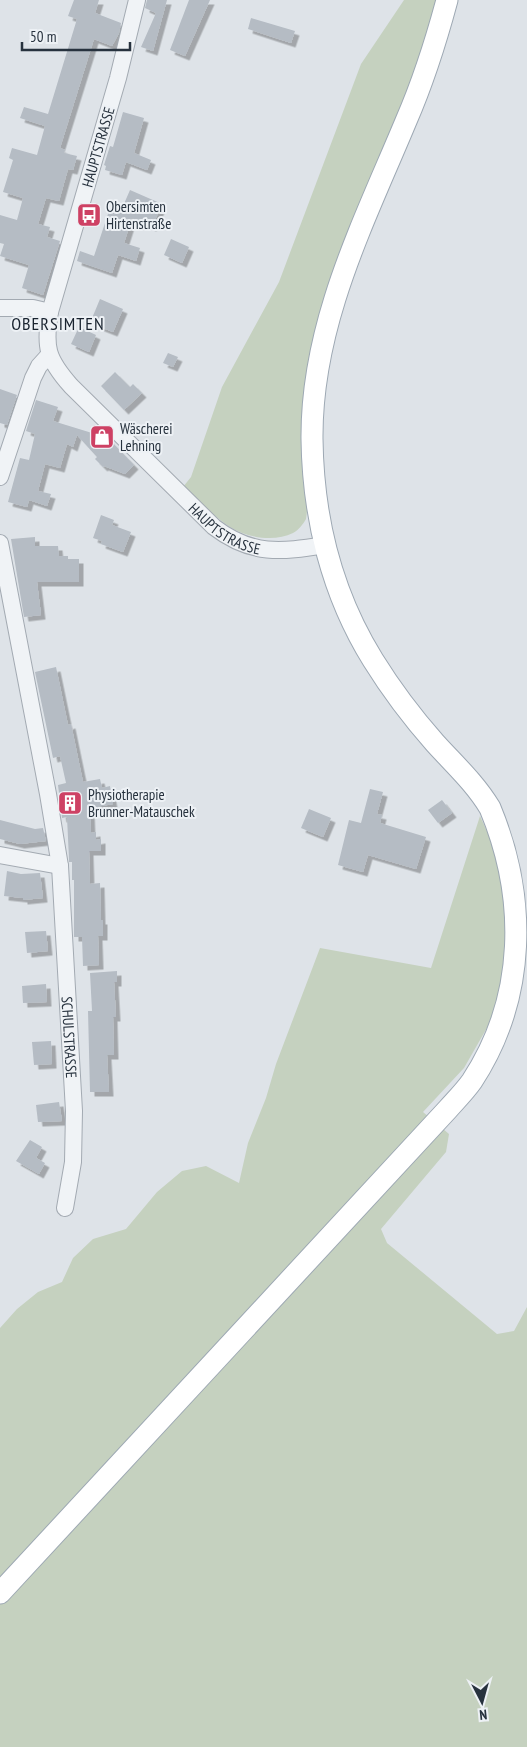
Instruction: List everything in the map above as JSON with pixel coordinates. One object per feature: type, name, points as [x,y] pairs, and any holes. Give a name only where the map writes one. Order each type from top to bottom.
[{"type":"main road","points":[[0,1593],[448,1109],[471,1082],[493,1047],[506,1019],[516,989],[523,964],[526,919],[519,871],[509,842],[489,806],[465,774],[413,718],[372,659],[347,608],[325,545],[316,494],[312,438],[315,384],[320,354],[344,268],[407,119],[431,55],[447,0]]},
{"type":"street","name":"HAUPTSTRASSE","points":[[137,0],[118,78],[50,312],[47,342],[49,354],[58,372],[71,386],[214,527],[227,537],[242,544],[271,551],[286,551],[325,545]]},
{"type":"street","points":[[0,308],[33,308],[50,312]]},
{"type":"street","points":[[0,478],[33,378],[39,366],[49,354]]},
{"type":"street","name":"SCHULSTRASSE","points":[[0,543],[60,866],[74,1110],[73,1162],[65,1208]]},
{"type":"street","points":[[0,855],[60,866]]},
{"type":"green space","points":[[404,0],[440,0],[434,25],[339,266],[306,519],[297,530],[286,536],[261,538],[244,534],[224,523],[183,487],[191,477],[222,387],[279,282],[361,64]]},
{"type":"green space","points":[[480,816],[500,860],[510,894],[500,997],[488,1026],[464,1068],[423,1112],[449,1134],[446,1152],[381,1229],[387,1243],[497,1334],[514,1331],[527,1307],[527,1747],[0,1747],[0,1328],[17,1309],[38,1292],[62,1282],[73,1258],[93,1239],[126,1229],[157,1192],[182,1171],[206,1166],[239,1183],[248,1143],[320,948],[431,968]]},
{"type":"building","points":[[74,0],[99,0],[95,13],[121,23],[119,33],[112,46],[94,39],[60,148],[65,150],[64,153],[77,156],[73,170],[68,169],[59,201],[46,198],[38,224],[50,227],[47,237],[60,241],[43,295],[22,288],[29,265],[0,256],[4,244],[0,243],[0,215],[17,220],[23,198],[3,192],[13,160],[9,158],[12,148],[37,155],[45,126],[20,118],[24,107],[48,114],[77,19],[68,16]]},
{"type":"building","points":[[147,0],[167,0],[153,51],[141,47],[156,13],[145,8]]},
{"type":"building","points":[[189,0],[210,0],[185,56],[170,50]]},
{"type":"building","points":[[251,18],[295,31],[291,43],[248,29]]},
{"type":"building","points":[[123,112],[144,118],[134,153],[151,160],[147,170],[126,162],[122,175],[105,170],[106,166],[104,165],[110,146],[113,147]]},
{"type":"building","points":[[130,190],[162,204],[152,227],[132,218],[124,243],[140,248],[136,261],[118,255],[112,273],[77,261],[80,251],[94,256],[110,208],[120,213]]},
{"type":"building","points":[[171,239],[189,247],[182,263],[164,255]]},
{"type":"building","points":[[100,299],[123,309],[113,332],[90,323]]},
{"type":"building","points":[[79,327],[96,335],[89,352],[71,344]]},
{"type":"building","points":[[168,353],[178,357],[173,367],[163,363]]},
{"type":"building","points":[[115,372],[130,387],[133,384],[142,393],[124,410],[101,386]]},
{"type":"building","points":[[0,389],[17,395],[7,425],[0,423]]},
{"type":"building","points":[[36,400],[58,407],[53,421],[92,433],[98,428],[134,465],[125,474],[103,467],[95,459],[97,457],[77,435],[73,447],[67,444],[60,468],[45,464],[38,491],[51,494],[47,506],[29,500],[27,507],[8,502],[20,458],[29,460],[35,434],[26,431]]},
{"type":"building","points":[[101,515],[114,520],[112,525],[131,532],[123,552],[101,544],[102,541],[93,538]]},
{"type":"building","points":[[35,537],[35,546],[58,546],[59,556],[68,556],[68,559],[79,559],[79,582],[37,582],[41,615],[24,617],[11,539]]},
{"type":"building","points":[[56,667],[68,725],[71,724],[83,782],[100,779],[102,788],[110,786],[113,804],[90,808],[91,833],[96,832],[96,840],[101,839],[101,851],[89,851],[90,884],[100,883],[103,936],[98,936],[99,965],[83,966],[82,937],[74,937],[74,880],[72,880],[72,862],[69,862],[67,817],[62,818],[58,785],[66,783],[60,756],[53,758],[35,672]]},
{"type":"building","points":[[370,789],[383,792],[377,814],[382,815],[380,823],[426,837],[416,869],[368,855],[363,872],[338,865],[349,820],[361,823]]},
{"type":"building","points":[[442,800],[452,813],[438,823],[428,810]]},
{"type":"building","points":[[309,809],[331,818],[323,837],[301,828]]},
{"type":"building","points":[[0,820],[35,829],[43,828],[46,841],[20,844],[0,839]]},
{"type":"building","points":[[7,871],[21,874],[40,873],[43,898],[23,900],[23,898],[4,896]]},
{"type":"building","points":[[46,931],[48,951],[27,953],[25,932]]},
{"type":"building","points":[[117,971],[117,982],[114,982],[116,1017],[113,1017],[114,1055],[107,1055],[109,1092],[90,1092],[88,1011],[92,1011],[90,973]]},
{"type":"building","points":[[46,984],[47,1002],[23,1003],[22,986]]},
{"type":"building","points":[[51,1041],[52,1064],[34,1065],[32,1042]]},
{"type":"building","points":[[59,1102],[62,1121],[38,1122],[36,1105]]},
{"type":"building","points":[[30,1140],[42,1147],[36,1158],[45,1163],[39,1174],[16,1161]]},
{"type":"place","name":"Obersimten Hirtenstraße","points":[[89,215]]},
{"type":"place","name":"Wäscherei Lehning","points":[[102,437]]},
{"type":"place","name":"Physiotherapie Brunner-Matauschek","points":[[70,803]]},
{"type":"district","name":"OBERSIMTEN","points":[[58,323]]}]
